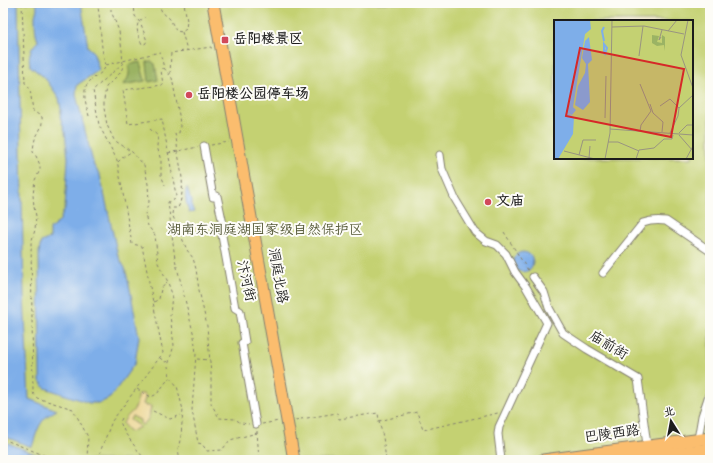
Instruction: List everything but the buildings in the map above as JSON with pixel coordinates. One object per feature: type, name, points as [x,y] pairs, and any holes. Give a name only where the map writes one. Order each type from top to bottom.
[{"type":"main road","name":"洞庭北路","points":[[213,3],[289,420],[298,460]]},
{"type":"main road","name":"洞庭北路","points":[[217,3],[289,420],[294,460]]},
{"type":"main road","name":"巴陵西路","points":[[543,460],[647,445],[710,438]]},
{"type":"main road","name":"巴陵西路","points":[[614,460],[710,448]]},
{"type":"street","name":"汴河街","points":[[204,146],[213,197],[217,196],[224,230],[221,230],[235,308],[240,311],[245,342],[242,343],[256,424]]},
{"type":"street","points":[[440,155],[442,169],[455,199],[475,232],[486,241],[497,245],[506,254],[514,272],[526,287],[547,323],[499,427],[498,434],[501,460]]},
{"type":"street","points":[[603,273],[643,223],[649,221],[659,220],[666,222],[710,251]]},
{"type":"street","name":"庙前街","points":[[533,277],[544,292],[549,308],[563,333],[638,379],[647,445]]},
{"type":"street","points":[[698,439],[702,416],[710,392]]},
{"type":"path","points":[[22,3],[25,83],[30,89],[33,110],[42,117],[43,123],[42,129],[36,138],[33,152],[40,165],[40,170],[35,180],[33,195],[36,216],[35,230],[30,243],[33,391],[34,395],[38,398],[73,409],[88,437],[87,460]]},
{"type":"path","points":[[89,116],[85,92],[86,86],[102,73],[106,65],[103,57],[97,3]]},
{"type":"path","points":[[111,3],[111,11],[120,31],[123,67],[105,91],[104,108],[107,125],[114,140],[132,152],[144,165],[148,184],[149,202],[145,214],[148,226],[155,235],[158,263],[168,281],[172,294],[170,316],[174,345],[168,366],[170,377],[178,386],[183,410],[181,436],[178,449],[180,460]]},
{"type":"path","points":[[134,3],[135,16],[138,22],[141,24],[147,41],[142,44],[138,38],[137,27],[138,22],[145,17]]},
{"type":"path","points":[[158,3],[162,12],[170,19],[176,31],[182,32],[186,30],[187,21],[184,3]]},
{"type":"path","points":[[182,32],[187,51]]},
{"type":"path","points":[[170,75],[171,53],[211,47],[213,54]]},
{"type":"path","points":[[106,65],[122,63],[160,52],[164,68],[172,78],[179,115],[179,132],[175,134],[178,143],[183,183],[178,208],[173,208],[172,214],[187,250],[193,258],[196,270],[207,326],[212,403],[219,418],[235,419],[241,423],[256,424],[337,413],[339,419],[378,413],[386,460]]},
{"type":"path","points":[[97,460],[112,421],[163,353],[142,246],[132,244],[118,163],[99,125],[92,90],[122,63]]},
{"type":"path","points":[[164,68],[161,69],[163,84],[123,90],[128,124],[162,120],[176,198],[168,202],[173,248],[194,336],[196,359],[192,410],[198,443],[202,444],[207,451],[222,450],[230,440],[257,434]]},
{"type":"path","points":[[150,129],[158,136],[161,175],[165,185]]},
{"type":"path","points":[[168,153],[178,151]]},
{"type":"path","points":[[118,163],[123,157],[132,152]]},
{"type":"path","points":[[504,232],[533,277]]},
{"type":"path","points":[[154,302],[159,299],[161,289],[168,281]]},
{"type":"path","points":[[159,358],[165,362],[170,361]]},
{"type":"path","points":[[196,359],[210,360]]},
{"type":"path","points":[[136,389],[151,397],[157,394],[170,377]]},
{"type":"path","points":[[153,411],[170,419],[182,414]]},
{"type":"path","points":[[379,421],[417,412],[423,430],[506,412]]},
{"type":"path","points":[[122,418],[120,422],[125,433],[145,460]]},
{"type":"path","points":[[256,424],[260,460]]},
{"type":"path","points":[[3,439],[56,460]]},
{"type":"green space","name":"湖南东洞庭湖国家级自然保护区","points":[[3,3],[710,3],[710,460],[3,460]]},
{"type":"green space","points":[[151,61],[155,64],[158,80],[149,82],[147,62]]},
{"type":"green space","points":[[140,62],[145,81],[123,85],[128,76],[128,65]]},
{"type":"sand","points":[[139,394],[146,396],[143,404],[146,406],[151,406],[150,414],[148,419],[142,425],[140,420],[132,416],[130,420],[140,427],[130,432],[123,424],[136,406],[137,396]]},
{"type":"water","points":[[3,3],[18,3],[24,296],[29,399],[57,410],[46,417],[40,425],[32,447],[3,436]]},
{"type":"water","points":[[36,3],[81,3],[88,47],[93,51],[99,70],[77,85],[76,95],[94,166],[100,175],[118,256],[125,268],[139,337],[135,363],[110,398],[100,403],[89,403],[45,388],[40,381],[39,252],[41,242],[50,238],[50,229],[59,222],[65,208],[68,158],[65,132],[60,117],[61,110],[59,98],[45,78],[30,66],[30,52],[38,41],[35,25],[37,8]]},
{"type":"water","points":[[187,187],[192,200],[194,212],[189,213],[185,197]]},
{"type":"water","points":[[523,252],[530,255],[533,262],[530,269],[523,272],[516,269],[513,262],[516,255]]},
{"type":"water","points":[[3,441],[8,443],[50,460],[3,460]]},
{"type":"waterway","points":[[167,3],[177,3]]},
{"type":"place","name":"岳阳楼景区","points":[[225,40]]},
{"type":"place","name":"岳阳楼公园停车场","points":[[189,95]]},
{"type":"place","name":"文庙","points":[[488,202]]}]
